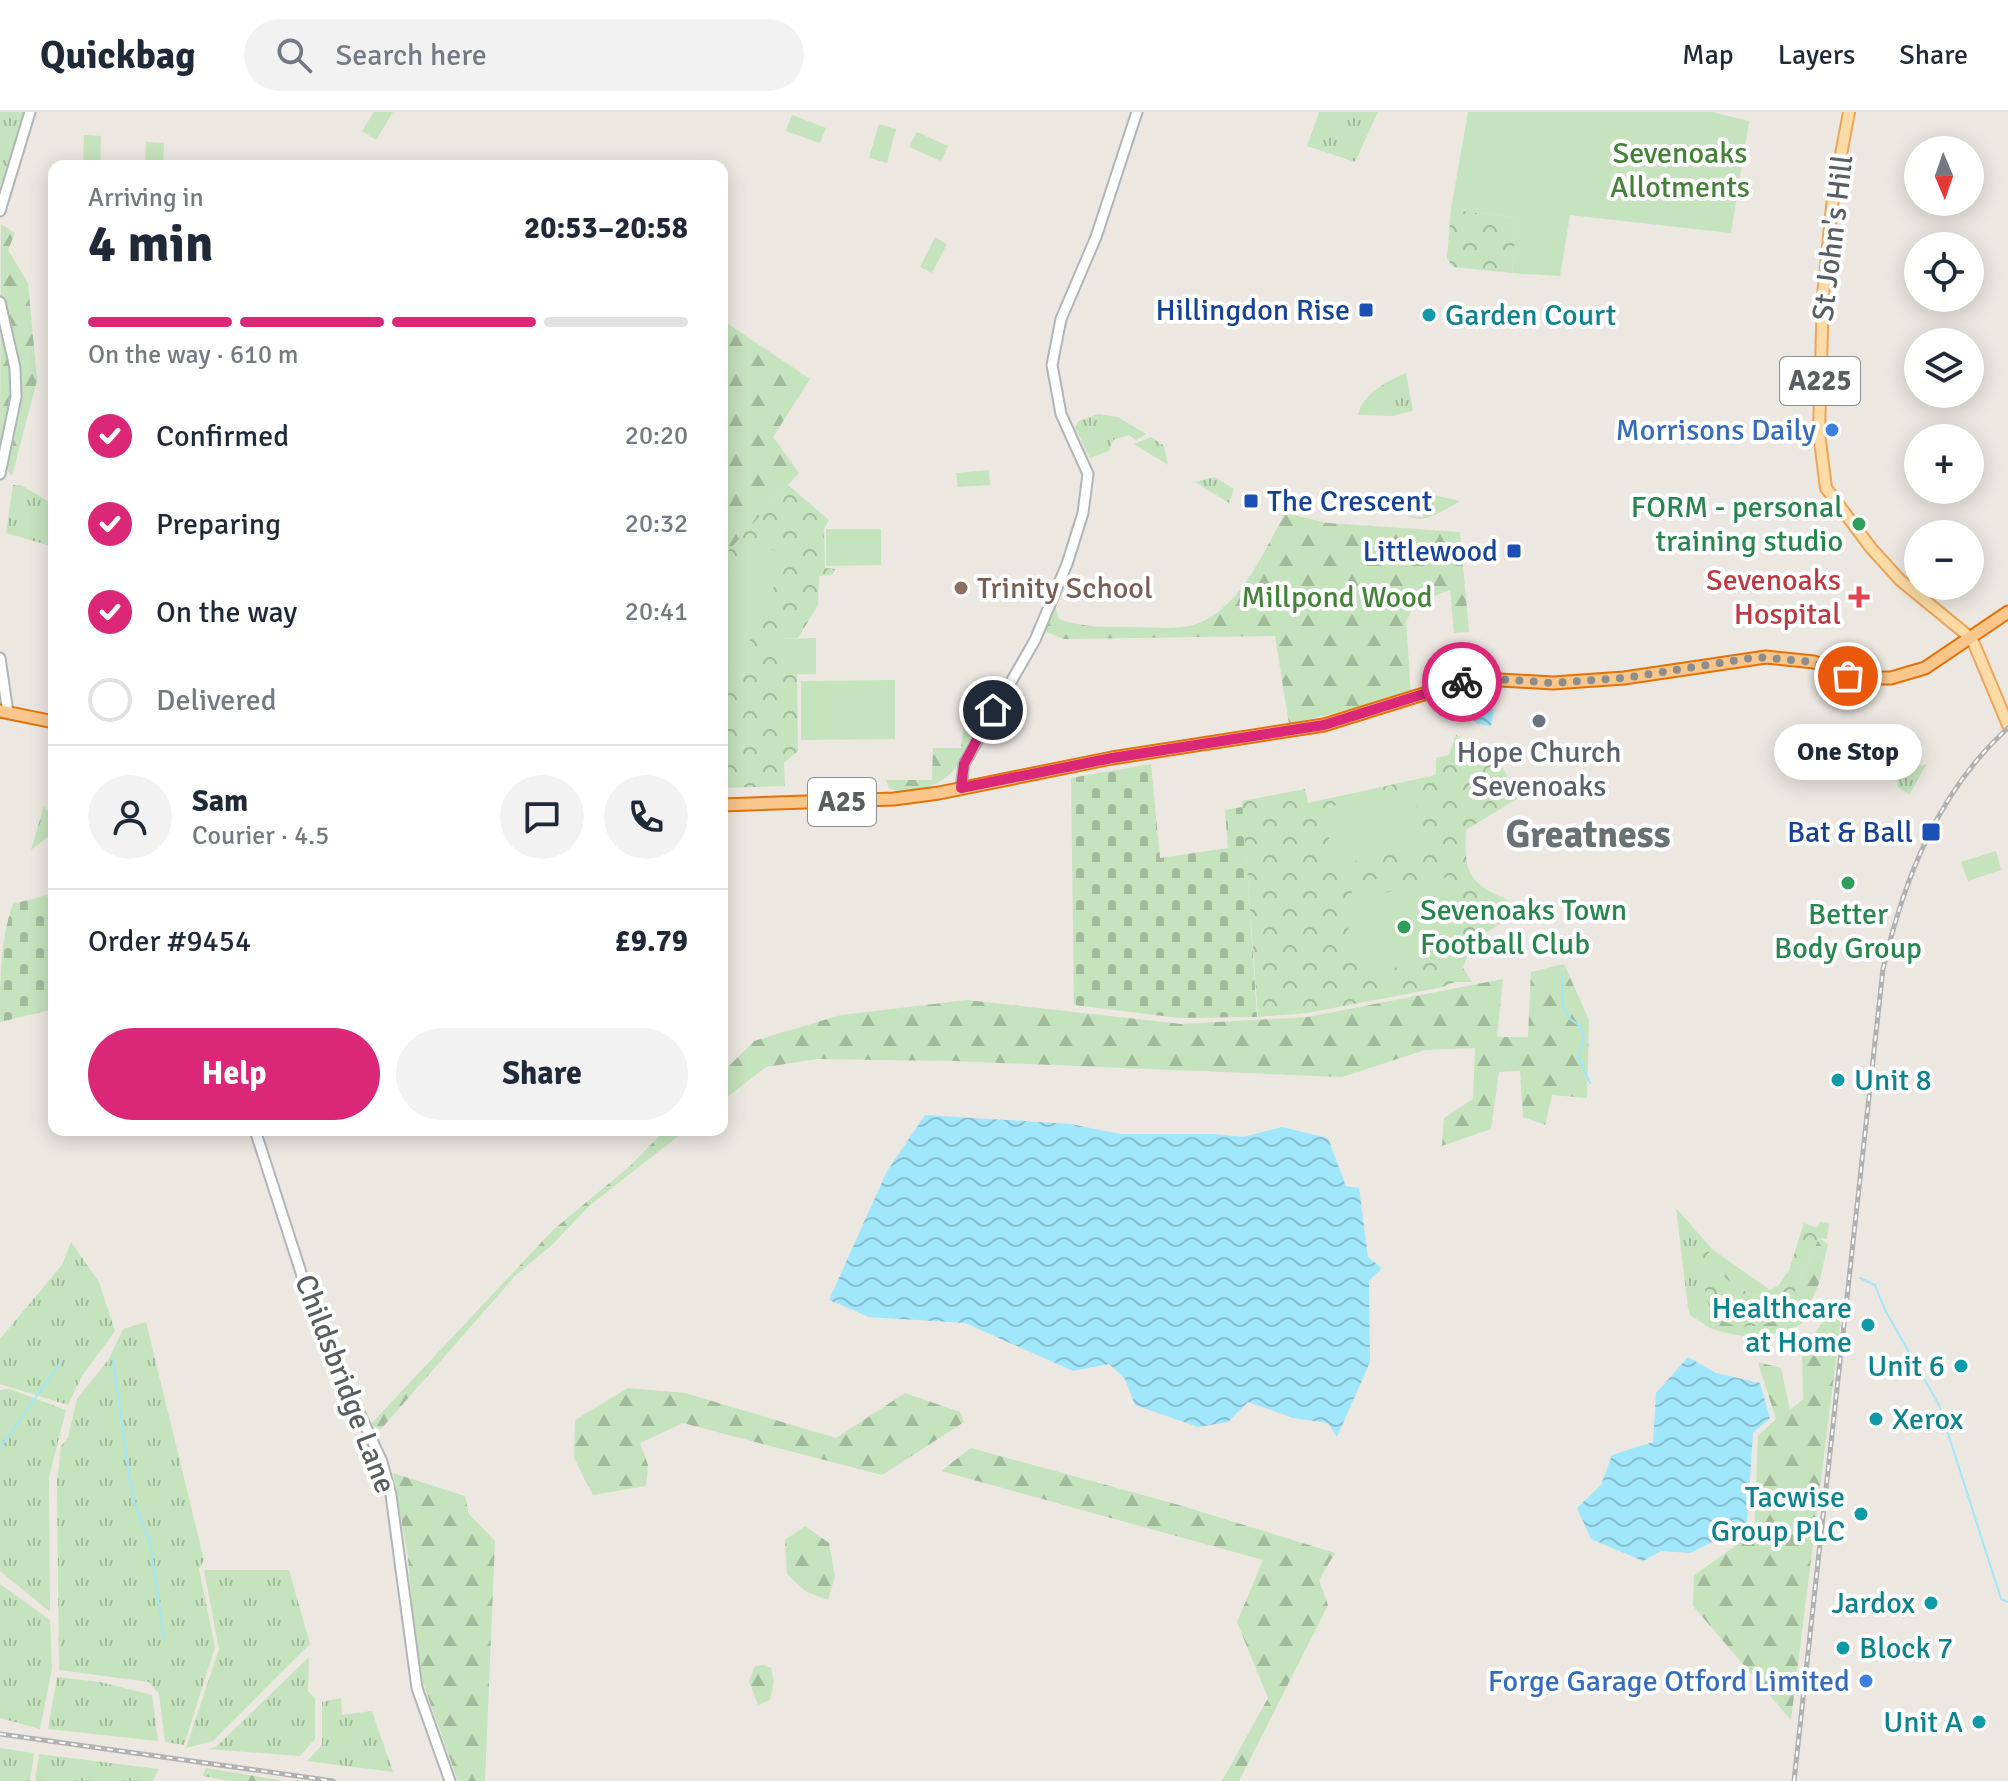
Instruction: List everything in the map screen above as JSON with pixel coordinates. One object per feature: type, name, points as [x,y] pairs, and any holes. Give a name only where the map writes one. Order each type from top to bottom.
[{"type":"highway","name":"A25","points":[[728,805],[894,799],[961,788],[1112,758],[1324,725],[1468,681],[1553,683],[1624,678],[1758,657],[1814,662],[1848,676],[1877,679],[1919,670],[1972,639],[2008,612]]},
{"type":"highway","points":[[4,712],[48,721]]},
{"type":"main road","name":"St John's Hill","points":[[1849,112],[1833,197],[1824,281],[1819,418],[1822,467],[1833,500],[1871,548],[1900,580],[1972,639]]},
{"type":"main road","name":"A225","points":[[1972,639],[2008,725]]},
{"type":"street","points":[[0,211],[30,112]]},
{"type":"street","points":[[961,788],[964,764],[1031,647],[1058,589],[1083,513],[1088,474],[1061,414],[1052,365],[1061,319],[1096,237],[1137,112]]},
{"type":"street","points":[[0,302],[15,368],[16,397],[0,474]]},
{"type":"street","points":[[0,658],[4,712]]},
{"type":"street","name":"Childsbridge Lane","points":[[257,1136],[315,1316],[382,1462],[394,1510],[417,1688],[450,1781]]},
{"type":"green space","points":[[0,112],[24,112],[0,187]]},
{"type":"green space","points":[[374,112],[393,112],[376,140],[362,131]]},
{"type":"green space","points":[[1319,112],[1378,112],[1355,162],[1307,146]]},
{"type":"green space","name":"Sevenoaks Allotments","points":[[1468,112],[1712,112],[1749,121],[1731,233],[1570,215],[1560,276],[1512,273],[1517,218],[1451,209]]},
{"type":"green space","points":[[792,115],[826,128],[820,143],[786,131]]},
{"type":"green space","points":[[879,124],[896,129],[887,163],[869,158]]},
{"type":"green space","points":[[917,132],[948,146],[941,161],[909,147]]},
{"type":"green space","points":[[84,135],[101,136],[100,160],[83,160]]},
{"type":"green space","points":[[146,142],[164,143],[163,160],[145,160]]},
{"type":"green space","points":[[1451,209],[1517,218],[1512,273],[1453,267],[1447,258]]},
{"type":"green space","points":[[1,224],[15,233],[8,250],[28,283],[37,380],[12,476],[0,462]]},
{"type":"green space","points":[[935,237],[947,244],[932,273],[920,267]]},
{"type":"green space","points":[[728,324],[810,379],[773,437],[799,473],[728,551]]},
{"type":"green space","points":[[1406,373],[1413,411],[1392,416],[1358,415],[1370,395]]},
{"type":"green space","points":[[1098,414],[1118,417],[1146,434],[1136,440],[1129,435],[1113,440],[1109,451],[1090,458],[1075,427],[1079,421]]},
{"type":"green space","points":[[1151,437],[1164,446],[1168,465],[1134,444]]},
{"type":"green space","points":[[989,470],[990,485],[958,487],[956,473]]},
{"type":"green space","points":[[1215,477],[1234,489],[1229,503],[1195,482]]},
{"type":"green space","points":[[13,485],[21,485],[48,501],[48,545],[6,533]]},
{"type":"green space","points":[[788,485],[829,520],[824,529],[825,568],[835,569],[832,575],[819,576],[818,605],[798,638],[781,639],[780,674],[797,675],[798,751],[784,763],[785,786],[728,788],[728,551]]},
{"type":"green space","points":[[1425,493],[1460,501],[1428,518],[1408,516],[1423,517]]},
{"type":"green space","name":"Millpond Wood","points":[[1285,513],[1328,523],[1460,532],[1469,632],[1454,633],[1450,590],[1415,603],[1406,622],[1411,694],[1289,724],[1275,636],[1064,639],[1043,631],[1056,608],[1059,619],[1104,627],[1166,628],[1199,623],[1227,604],[1250,576]]},
{"type":"green space","points":[[826,529],[881,529],[881,565],[826,566]]},
{"type":"green space","points":[[757,542],[789,558],[771,593],[774,595],[728,681],[728,571],[739,576]]},
{"type":"green space","points":[[816,638],[816,674],[780,675],[780,639]]},
{"type":"green space","points":[[895,680],[895,739],[801,740],[801,681]]},
{"type":"green space","points":[[964,723],[978,727],[953,771],[932,785],[914,791],[889,788],[886,780],[932,780],[933,748],[961,748]]},
{"type":"green space","points":[[1456,735],[1496,754],[1518,798],[1466,830],[1466,857],[1471,875],[1484,888],[1508,900],[1505,921],[1472,941],[1463,968],[1472,982],[1455,982],[1443,987],[1307,1013],[1258,1017],[1242,801],[1305,789],[1308,803],[1436,775],[1436,758],[1449,755]]},
{"type":"green space","points":[[1151,764],[1160,858],[1228,848],[1225,810],[1243,807],[1257,1017],[1179,1018],[1074,1005],[1071,778]]},
{"type":"green space","points":[[1926,765],[1909,795],[1898,787],[1897,768]]},
{"type":"green space","points":[[1413,789],[1425,846],[1335,866],[1323,808]]},
{"type":"green space","points":[[44,806],[48,811],[48,837],[31,850]]},
{"type":"green space","points":[[1996,851],[2001,870],[1968,881],[1961,862]]},
{"type":"green space","name":"Sevenoaks Town Football Club","points":[[1448,877],[1465,950],[1359,977],[1343,904],[1354,901],[1350,885],[1380,878],[1384,893]]},
{"type":"green space","points":[[47,895],[48,1010],[0,1022],[3,946],[13,904]]},
{"type":"green space","points":[[1564,964],[1589,1020],[1587,1098],[1552,1095],[1545,1125],[1523,1117],[1520,1071],[1499,1072],[1491,1129],[1442,1146],[1444,1118],[1473,1099],[1475,1048],[1425,1050],[1342,1077],[954,1061],[817,1059],[766,1067],[728,1096],[728,1067],[754,1041],[841,1015],[967,1000],[1181,1024],[1308,1017],[1503,979],[1497,1037],[1528,1037],[1531,972]]},
{"type":"green space","points":[[659,1136],[678,1136],[589,1206],[553,1244],[515,1276],[381,1429],[370,1425],[553,1230],[630,1166]]},
{"type":"green space","points":[[1676,1208],[1713,1250],[1701,1256],[1710,1306],[1721,1319],[1710,1328],[1690,1315],[1688,1308]]},
{"type":"green space","points":[[1820,1222],[1829,1223],[1827,1239],[1819,1238],[1795,1291],[1798,1304],[1795,1311],[1775,1321],[1750,1326],[1727,1323],[1717,1316],[1706,1294],[1701,1255],[1709,1251],[1718,1270],[1737,1287],[1760,1296],[1782,1296],[1778,1286],[1789,1270],[1804,1223],[1817,1228]]},
{"type":"green space","points":[[1819,1238],[1828,1244],[1819,1283],[1802,1324],[1778,1333],[1756,1336],[1734,1335],[1710,1328],[1721,1319],[1746,1326],[1795,1291]]},
{"type":"green space","points":[[71,1242],[99,1282],[115,1331],[82,1376],[68,1405],[0,1384],[0,1339],[62,1265]]},
{"type":"green space","points":[[1713,1250],[1770,1290],[1778,1286],[1782,1296],[1760,1296],[1737,1287],[1718,1271],[1709,1251]]},
{"type":"green space","points":[[1836,1303],[1843,1303],[1791,1720],[1693,1606],[1694,1575],[1754,1533],[1758,1436],[1776,1419],[1758,1362],[1781,1368],[1790,1410],[1803,1399],[1802,1352]]},
{"type":"green space","points":[[146,1322],[204,1560],[199,1569],[215,1647],[184,1745],[165,1742],[159,1694],[149,1682],[59,1670],[57,1482],[61,1446],[68,1438],[77,1399],[109,1359],[123,1329]]},
{"type":"green space","points":[[628,1388],[685,1393],[836,1438],[905,1393],[960,1412],[964,1422],[882,1475],[683,1423],[640,1443],[648,1465],[646,1486],[593,1495],[574,1458],[575,1420]]},
{"type":"green space","points":[[10,1389],[66,1410],[49,1477],[50,1612],[0,1571],[0,1390]]},
{"type":"green space","points":[[971,1448],[1179,1505],[1335,1553],[1319,1580],[1328,1605],[1239,1781],[1222,1781],[1268,1698],[1237,1622],[1263,1560],[941,1471]]},
{"type":"green space","points":[[393,1473],[465,1496],[469,1514],[495,1541],[485,1781],[458,1781],[417,1666],[408,1557]]},
{"type":"green space","points":[[805,1526],[829,1543],[835,1576],[828,1600],[805,1591],[787,1574],[785,1540]]},
{"type":"green space","points":[[204,1570],[289,1570],[310,1644],[213,1741],[186,1748],[219,1649]]},
{"type":"green space","points":[[0,1584],[50,1620],[52,1668],[40,1729],[0,1718]]},
{"type":"green space","points":[[309,1657],[308,1691],[315,1698],[315,1739],[300,1756],[208,1749],[217,1746]]},
{"type":"green space","points":[[755,1666],[771,1668],[774,1682],[770,1700],[758,1705],[749,1681]]},
{"type":"green space","points":[[57,1677],[100,1682],[152,1695],[158,1741],[48,1729]]},
{"type":"green space","points":[[341,1698],[342,1715],[372,1711],[393,1772],[307,1761],[322,1745],[322,1702]]},
{"type":"green space","points":[[0,1748],[34,1753],[30,1781],[0,1781]]},
{"type":"green space","points":[[39,1754],[159,1769],[153,1781],[35,1781]]},
{"type":"green space","points":[[206,1768],[285,1781],[231,1781],[203,1776]]},
{"type":"water","points":[[1476,689],[1494,710],[1491,726],[1478,724],[1458,708],[1456,691]]},
{"type":"water","points":[[925,1115],[1071,1124],[1120,1134],[1243,1137],[1282,1127],[1328,1138],[1346,1186],[1359,1188],[1368,1257],[1382,1268],[1369,1281],[1370,1362],[1337,1437],[1328,1423],[1293,1418],[1248,1402],[1228,1422],[1198,1427],[1135,1405],[1125,1379],[1109,1364],[1073,1371],[965,1323],[869,1317],[829,1300],[887,1171]]},
{"type":"water","points":[[1688,1357],[1716,1373],[1760,1383],[1770,1418],[1753,1433],[1747,1525],[1690,1553],[1661,1551],[1643,1561],[1591,1539],[1577,1508],[1601,1485],[1612,1455],[1653,1442],[1656,1393]]},
{"type":"waterway","points":[[1562,975],[1563,1007],[1570,1019],[1580,1026],[1584,1039],[1578,1056],[1590,1083]]},
{"type":"waterway","points":[[1860,1278],[1875,1285],[1885,1310],[1939,1405],[2001,1599],[2008,1602]]},
{"type":"waterway","points":[[113,1359],[129,1475],[135,1505],[150,1542],[164,1640]]},
{"type":"waterway","points":[[0,1448],[61,1362]]},
{"type":"railway","points":[[1794,1781],[1883,969],[1902,902],[1927,838],[1962,780],[2008,728]]},
{"type":"railway","points":[[0,1734],[333,1781]]},
{"type":"way so far","points":[[1462,682],[1500,679],[1553,683],[1624,678],[1758,657],[1814,662],[1848,676]]},
{"type":"place","name":"Hillingdon Rise","points":[[1366,310]]},
{"type":"place","name":"Garden Court","points":[[1429,315]]},
{"type":"place","name":"Morrisons Daily","points":[[1832,430]]},
{"type":"place","name":"The Crescent","points":[[1251,501]]},
{"type":"place","name":"FORM - personal training studio","points":[[1859,524]]},
{"type":"place","name":"Littlewood","points":[[1514,551]]},
{"type":"place","name":"Trinity School","points":[[961,588]]},
{"type":"place","name":"Sevenoaks Hospital","points":[[1859,597]]},
{"type":"place","name":"One Stop","points":[[1848,676]]},
{"type":"place","name":"Hope Church Sevenoaks","points":[[1539,721]]},
{"type":"place","name":"Bat & Ball","points":[[1931,832]]},
{"type":"place","name":"Better Body Group","points":[[1848,883]]},
{"type":"place","name":"Sevenoaks Town Football Club","points":[[1404,927]]},
{"type":"place","name":"Unit 8","points":[[1838,1080]]},
{"type":"place","name":"Healthcare at Home","points":[[1868,1325]]},
{"type":"place","name":"Unit 6","points":[[1961,1366]]},
{"type":"place","name":"Xerox","points":[[1876,1419]]},
{"type":"place","name":"Tacwise Group PLC","points":[[1861,1514]]},
{"type":"place","name":"Jardox","points":[[1931,1603]]},
{"type":"place","name":"Block 7","points":[[1843,1648]]},
{"type":"place","name":"Forge Garage Otford Limited","points":[[1866,1681]]},
{"type":"place","name":"Unit A","points":[[1979,1722]]},
{"type":"district","name":"Greatness","points":[[1588,834]]},
{"type":"route","points":[[993,710],[964,764],[961,788],[1059,771],[1112,758],[1324,725],[1462,682]]}]
